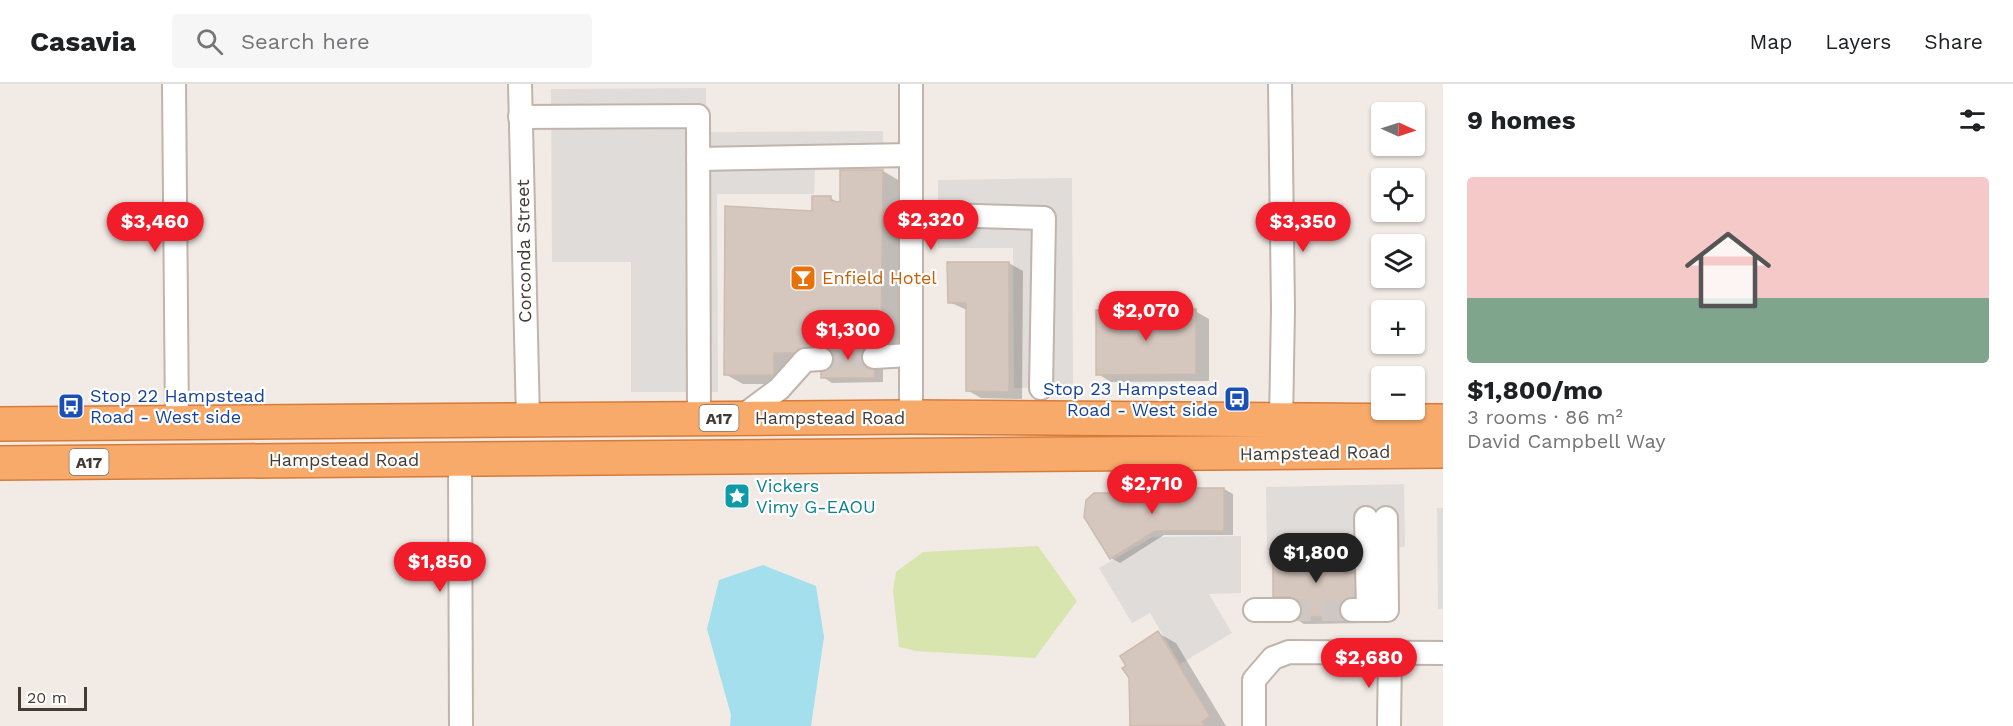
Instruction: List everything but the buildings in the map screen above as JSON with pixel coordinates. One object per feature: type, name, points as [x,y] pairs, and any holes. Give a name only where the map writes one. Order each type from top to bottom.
[{"type":"highway","name":"Hampstead Road","points":[[0,424],[177,420],[911,417],[1281,422],[1443,421]]},
{"type":"highway","points":[[911,417],[911,458]]},
{"type":"highway","points":[[460,419],[460,459]]},
{"type":"highway","points":[[528,419],[529,459]]},
{"type":"highway","points":[[177,420],[177,460]]},
{"type":"highway","name":"Hampstead Road","points":[[0,463],[177,460],[911,458],[1443,451]]},
{"type":"street","points":[[174,84],[177,420]]},
{"type":"street","name":"Corconda Street","points":[[519,84],[528,419]]},
{"type":"street","points":[[911,84],[911,417]]},
{"type":"street","points":[[1280,84],[1283,309],[1281,422]]},
{"type":"street","points":[[520,117],[698,116],[699,418]]},
{"type":"street","points":[[698,159],[911,155]]},
{"type":"street","points":[[911,214],[1044,218],[1041,388]]},
{"type":"street","points":[[874,357],[911,355]]},
{"type":"street","points":[[740,418],[779,389],[805,360],[821,359]]},
{"type":"street","points":[[460,459],[461,726]]},
{"type":"street","points":[[1360,610],[1387,610],[1376,518]]},
{"type":"street","points":[[1255,610],[1289,610]]},
{"type":"street","points":[[1254,726],[1254,680],[1273,658],[1289,652],[1443,653]]},
{"type":"street","points":[[1389,726],[1390,652]]},
{"type":"green space","points":[[1038,546],[1077,601],[1035,658],[916,651],[899,647],[893,590],[896,572],[923,552]]},
{"type":"shaded area","points":[[706,88],[706,132],[883,131],[883,170],[815,170],[814,194],[717,194],[718,392],[631,392],[631,262],[552,262],[551,89]]},
{"type":"shaded area","points":[[1072,178],[1073,387],[1014,388],[1013,248],[938,248],[938,180]]},
{"type":"shaded area","points":[[1404,484],[1405,547],[1267,550],[1266,487]]},
{"type":"shaded area","points":[[1437,508],[1443,508],[1443,609],[1438,609]]},
{"type":"shaded area","points":[[1241,536],[1241,593],[1209,594],[1232,633],[1180,664],[1150,613],[1132,623],[1099,568],[1153,537]]},
{"type":"water","points":[[763,565],[816,586],[824,637],[811,726],[730,726],[731,715],[707,629],[719,580]]},
{"type":"tunnel","points":[[821,359],[874,357]]},
{"type":"tunnel","points":[[1289,610],[1352,610]]},
{"type":"place","name":"Enfield Hotel","points":[[803,278]]},
{"type":"place","name":"Stop 23 Hampstead Road - West side","points":[[1237,399]]},
{"type":"place","name":"Stop 22 Hampstead Road - West side","points":[[71,406]]},
{"type":"place","name":"Vickers Vimy G-EAOU","points":[[737,496]]}]
